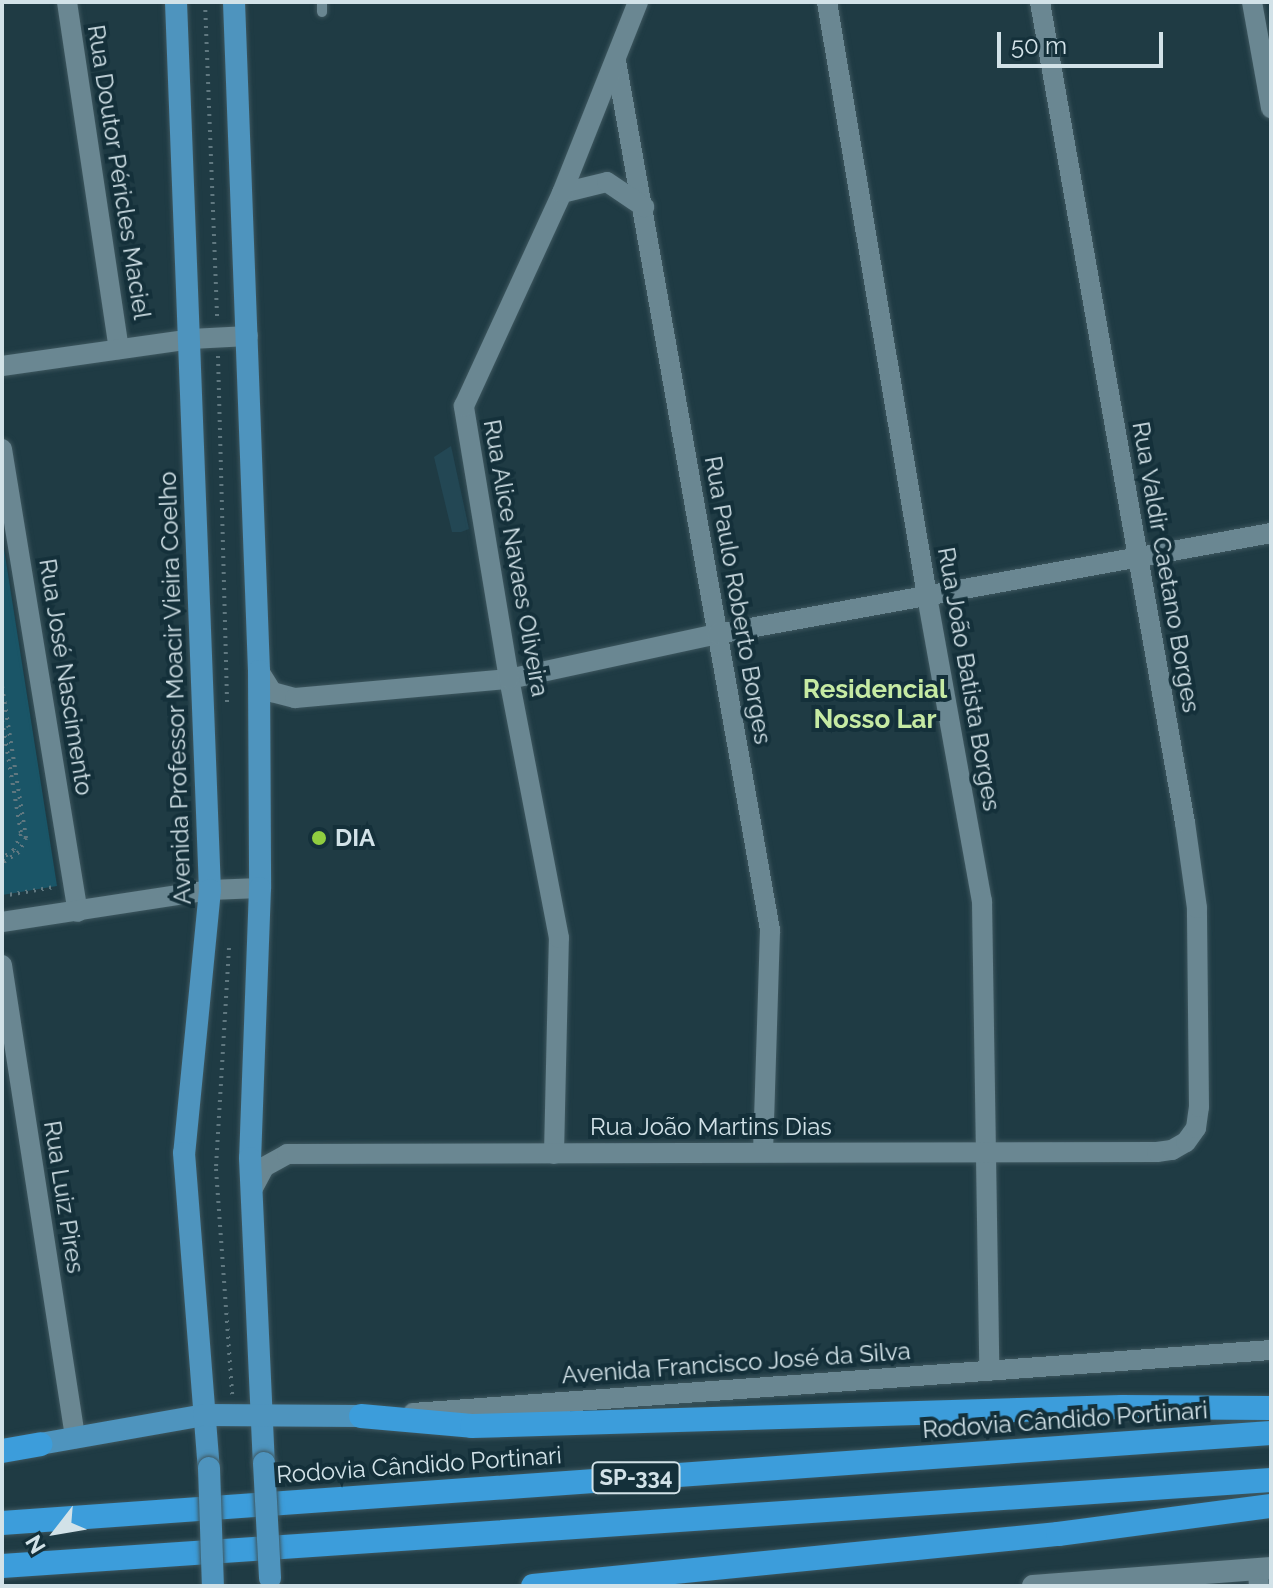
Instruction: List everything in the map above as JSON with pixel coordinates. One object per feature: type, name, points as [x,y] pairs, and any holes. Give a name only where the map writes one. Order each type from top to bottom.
[{"type":"highway","points":[[361,1416],[472,1426],[1077,1408],[1271,1408]]},
{"type":"highway","name":"Rodovia Cândido Portinari","points":[[2,1523],[1271,1433]]},
{"type":"highway","points":[[2,1451],[40,1444]]},
{"type":"highway","name":"SP-334","points":[[2,1566],[1271,1480]]},
{"type":"highway","points":[[533,1586],[1058,1534],[1271,1506]]},
{"type":"main road","name":"Avenida Professor Moacir Vieira Coelho","points":[[176,2],[210,890],[184,1153],[209,1468],[213,1586]]},
{"type":"main road","points":[[234,2],[259,671],[260,888],[252,1190],[270,1582]]},
{"type":"main road","name":"Avenida Francisco José da Silva","points":[[40,1444],[204,1415],[361,1416]]},
{"type":"street","name":"Rua Doutor Péricles Maciel","points":[[67,2],[119,349]]},
{"type":"street","name":"Rua Alice Navaes Oliveira","points":[[554,1154],[559,938],[509,679],[464,406],[562,193],[638,2]]},
{"type":"street","name":"Rua João Batista Borges","points":[[827,2],[982,901],[989,1371]]},
{"type":"street","name":"Rua Valdir Caetano Borges","points":[[1040,2],[1197,908],[1199,1107],[1196,1128],[1186,1142]]},
{"type":"street","points":[[1252,2],[1271,108]]},
{"type":"street","name":"Rua Paulo Roberto Borges","points":[[616,60],[770,930],[763,1152]]},
{"type":"street","points":[[562,193],[607,182],[644,207]]},
{"type":"street","points":[[2,366],[191,339],[248,336]]},
{"type":"street","name":"Rua José Nascimento","points":[[2,449],[78,912]]},
{"type":"street","points":[[259,671],[272,692],[295,698],[509,679],[717,634],[1271,533]]},
{"type":"street","points":[[2,922],[210,890],[260,888]]},
{"type":"street","name":"Rua Luiz Pires","points":[[2,965],[75,1438]]},
{"type":"street","name":"Rua João Martins Dias","points":[[252,1190],[264,1167],[287,1154],[763,1152],[985,1155],[1157,1152],[1172,1150],[1186,1142]]},
{"type":"street","name":"Avenida Francisco José da Silva","points":[[361,1416],[1271,1350]]},
{"type":"street","points":[[2,1443],[40,1444]]},
{"type":"street","points":[[1033,1586],[1263,1574]]},
{"type":"path","points":[[2,686],[26,838],[19,852],[2,861]]},
{"type":"path","points":[[2,720],[21,834],[14,850],[2,861]]},
{"type":"path","points":[[2,896],[57,886]]},
{"type":"shaded area","points":[[451,446],[469,529],[461,532],[452,532],[434,457]]},
{"type":"shaded area","points":[[2,536],[57,886],[2,895]]},
{"type":"place","name":"DIA","points":[[319,838]]},
{"type":"district","name":"Residencial Nosso Lar","points":[[875,705]]}]
